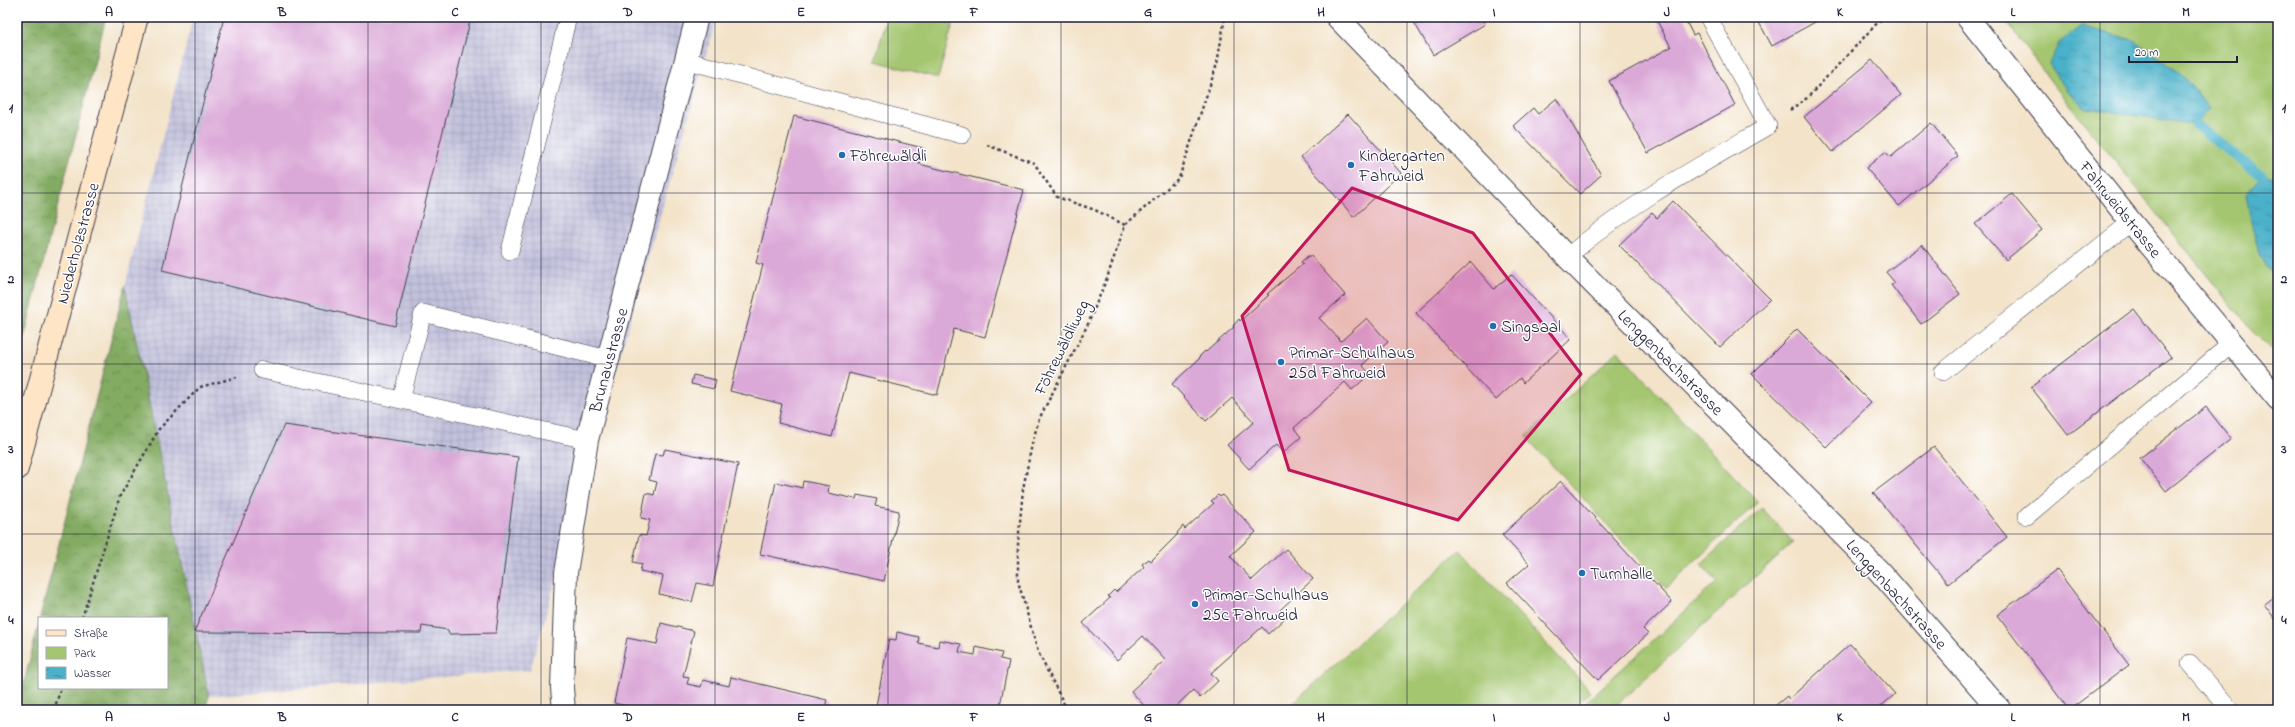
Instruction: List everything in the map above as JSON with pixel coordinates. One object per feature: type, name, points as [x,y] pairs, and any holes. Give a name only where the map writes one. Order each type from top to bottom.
[{"type":"main road","name":"Niederholzstrasse","points":[[17,469],[137,17]]},
{"type":"street","name":"Brunaustrasse","points":[[564,710],[562,688],[566,573],[587,440],[697,17]]},
{"type":"street","name":"Lenggenbachstrasse","points":[[1337,17],[1567,257],[1879,571],[2000,710]]},
{"type":"street","name":"Fahrweidstrasse","points":[[1967,17],[2131,222],[2278,399]]},
{"type":"lane","points":[[510,251],[568,17]]},
{"type":"lane","points":[[1567,257],[1590,237],[1677,179],[1768,126],[1708,17]]},
{"type":"lane","points":[[685,60],[962,135]]},
{"type":"lane","points":[[1943,372],[2131,222]]},
{"type":"lane","points":[[401,400],[423,313],[608,359]]},
{"type":"lane","points":[[2027,516],[2232,343]]},
{"type":"lane","points":[[262,370],[587,440]]},
{"type":"lane","points":[[2190,663],[2230,710]]},
{"type":"path","points":[[962,135],[1034,163],[1057,197],[1095,210],[1125,225],[1179,178],[1217,64],[1225,17]]},
{"type":"path","points":[[1768,126],[1807,98],[1883,17]]},
{"type":"path","name":"Föhrewäldliweg","points":[[1067,710],[1038,652],[1018,582],[1018,544],[1023,489],[1039,419],[1088,324],[1107,278],[1125,225]]},
{"type":"path","points":[[82,617],[120,496],[159,429],[200,388],[262,370]]},
{"type":"path","points":[[54,710],[61,689]]},
{"type":"highlighted area","points":[[1352,188],[1473,233],[1581,374],[1458,520],[1289,470],[1242,316]]},
{"type":"shaded area","points":[[193,17],[717,17],[530,670],[209,696],[125,286]]},
{"type":"green space","points":[[17,17],[106,17],[17,365]]},
{"type":"green space","points":[[887,17],[926,17],[953,24],[938,78],[875,61]]},
{"type":"green space","points":[[2003,17],[2278,17],[2278,357],[2251,330],[2052,83]]},
{"type":"green space","points":[[125,286],[209,696],[205,710],[17,710],[38,627],[38,689],[168,689],[168,617],[40,617]]},
{"type":"green space","points":[[1618,351],[1758,502],[1666,588],[1526,437]]},
{"type":"green space","points":[[1762,508],[1793,542],[1611,710],[1577,710],[1717,582],[1701,564]]},
{"type":"green space","points":[[1460,550],[1590,691],[1569,710],[1285,710]]},
{"type":"water","points":[[2081,26],[2136,41],[2180,73],[2209,108],[2196,125],[2086,108],[2068,92],[2049,64],[2059,43]]},
{"type":"water","points":[[2262,176],[2278,177],[2278,276],[2271,271],[2265,263],[2260,252],[2252,227],[2246,194]]},
{"type":"building","points":[[224,17],[471,17],[395,326],[162,270]]},
{"type":"building","points":[[1411,17],[1481,17],[1485,24],[1433,55]]},
{"type":"building","points":[[1655,17],[1684,17],[1693,35],[1697,33],[1735,105],[1648,153],[1609,81],[1671,47]]},
{"type":"building","points":[[1756,17],[1824,17],[1772,46]]},
{"type":"building","points":[[1872,60],[1901,95],[1833,152],[1804,117]]},
{"type":"building","points":[[1557,98],[1601,175],[1580,194],[1513,126],[1533,108],[1538,114]]},
{"type":"building","name":"Kindergarten Fahrweid","points":[[1348,114],[1401,173],[1354,217],[1301,157]]},
{"type":"building","points":[[794,116],[923,148],[919,164],[1024,190],[985,337],[954,329],[937,395],[849,373],[832,437],[778,423],[782,404],[730,391],[763,265],[756,263]]},
{"type":"building","points":[[1931,123],[1958,156],[1899,206],[1866,168],[1885,152],[1891,157]]},
{"type":"building","points":[[2012,194],[2042,230],[2006,260],[1975,224]]},
{"type":"building","points":[[1673,201],[1770,299],[1720,347],[1619,245],[1652,213],[1657,218]]},
{"type":"building","points":[[1922,245],[1960,294],[1921,324],[1891,285],[1895,283],[1886,272]]},
{"type":"building","name":"Primar-Schulhaus 25d Fahrweid","points":[[1308,256],[1311,256],[1345,295],[1319,318],[1341,341],[1367,318],[1388,342],[1362,365],[1370,374],[1352,390],[1345,382],[1294,428],[1301,437],[1283,453],[1276,445],[1249,469],[1227,445],[1254,422],[1232,398],[1206,421],[1172,384],[1200,358],[1199,357],[1205,351],[1206,352],[1234,327],[1233,326],[1239,319],[1240,321],[1269,295],[1267,294],[1303,264],[1301,262]]},
{"type":"building","name":"Singsaal","points":[[1471,262],[1494,289],[1511,274],[1571,339],[1523,383],[1520,378],[1496,400],[1416,313]]},
{"type":"building","points":[[2134,309],[2171,357],[2068,435],[2031,387]]},
{"type":"building","points":[[1797,329],[1871,403],[1826,447],[1752,374]]},
{"type":"building","points":[[693,375],[716,380],[714,389],[691,384]]},
{"type":"building","points":[[2206,407],[2231,439],[2166,491],[2140,458]]},
{"type":"building","points":[[284,425],[518,457],[496,633],[449,634],[448,630],[422,626],[421,633],[194,632]]},
{"type":"building","points":[[1934,447],[2007,537],[1948,584],[1873,493]]},
{"type":"building","points":[[665,449],[738,464],[713,586],[697,583],[692,602],[659,594],[663,576],[640,571],[642,564],[633,562],[639,535],[646,536],[650,520],[641,518],[646,493],[654,495],[657,482],[649,480],[655,454],[663,455]]},
{"type":"building","points":[[803,481],[829,486],[828,493],[856,499],[857,495],[877,499],[875,506],[899,511],[884,581],[760,554],[776,482],[802,488]]},
{"type":"building","name":"Turnhalle","points":[[1561,481],[1672,602],[1643,629],[1648,634],[1598,680],[1507,583],[1529,564],[1502,535]]},
{"type":"building","name":"Primar-Schulhaus 25c Fahrweid","points":[[1218,495],[1220,497],[1222,495],[1256,532],[1230,556],[1252,580],[1286,549],[1313,579],[1280,610],[1286,617],[1268,634],[1262,627],[1211,673],[1218,681],[1200,698],[1193,690],[1172,710],[1148,710],[1131,691],[1165,660],[1143,636],[1117,660],[1083,623],[1110,598],[1108,596],[1114,590],[1116,592],[1144,567],[1142,564],[1149,559],[1151,561],[1178,534],[1177,533],[1183,526],[1185,529],[1214,503],[1211,501]]},
{"type":"building","points":[[2057,570],[2129,665],[2069,710],[1997,615]]},
{"type":"building","points":[[2278,593],[2278,623],[2264,604]]},
{"type":"building","points":[[661,623],[694,631],[683,676],[689,677],[687,684],[701,687],[703,680],[729,686],[731,677],[827,700],[824,710],[627,710],[628,706],[614,703],[627,638],[657,644]]},
{"type":"building","points":[[897,632],[919,637],[918,643],[938,647],[939,640],[961,644],[959,652],[975,655],[976,647],[1002,653],[1000,659],[1009,661],[999,710],[899,710],[876,706],[889,639],[896,640]]},
{"type":"building","points":[[1850,644],[1895,694],[1877,710],[1770,710],[1787,696],[1789,699]]},
{"type":"waterway","points":[[2196,125],[2262,176]]},
{"type":"place","name":"Föhrewäldli","points":[[842,155]]},
{"type":"place","name":"Kindergarten Fahrweid","points":[[1351,165]]},
{"type":"place","name":"Singsaal","points":[[1493,326]]},
{"type":"place","name":"Primar-Schulhaus 25d Fahrweid","points":[[1281,362]]},
{"type":"place","name":"Turnhalle","points":[[1582,573]]},
{"type":"place","name":"Primar-Schulhaus 25c Fahrweid","points":[[1195,604]]}]
